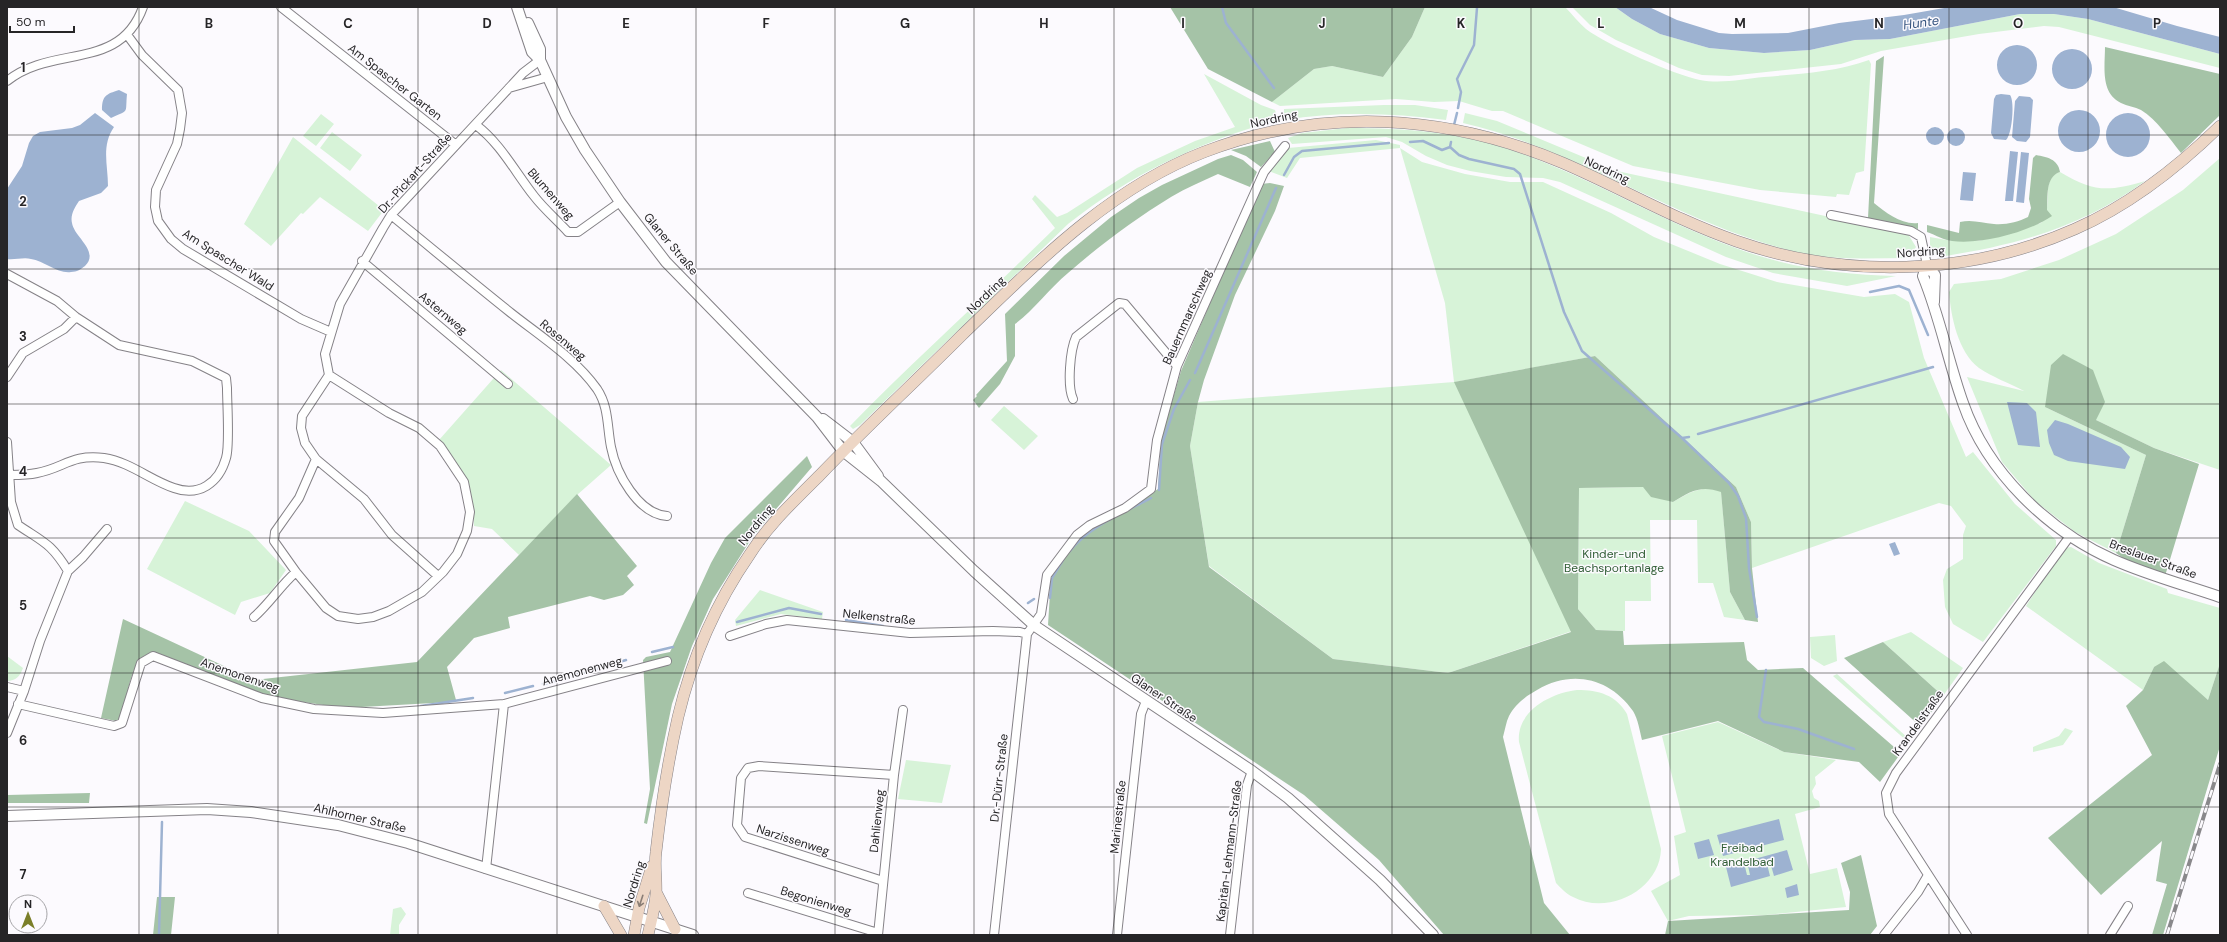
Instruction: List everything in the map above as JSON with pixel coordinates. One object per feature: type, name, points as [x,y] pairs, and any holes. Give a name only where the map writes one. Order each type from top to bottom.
[{"type":"main road","name":"Nordring","points":[[634,935],[637,916],[655,859],[678,718],[692,666],[710,624],[730,585],[752,550],[776,519],[843,451],[1025,276],[1099,210],[1152,176],[1207,150],[1264,133],[1298,126],[1347,121],[1390,121],[1434,125],[1474,132],[1518,146],[1562,163],[1705,229],[1766,250],[1795,258],[1840,266],[1887,267],[1927,265],[2002,253],[2075,230],[2144,191],[2190,155],[2220,126]]},
{"type":"main road","name":"Nordring","points":[[648,935],[656,892],[655,859]]},
{"type":"main road","points":[[656,892],[675,929]]},
{"type":"main road","points":[[604,906],[621,935]]},
{"type":"street","points":[[7,81],[28,67],[105,49],[128,36],[139,18],[143,7]]},
{"type":"street","name":"Am Spascher Garten","points":[[281,7],[456,145]]},
{"type":"street","name":"Glaner Straße","points":[[518,7],[532,52],[540,60],[566,117],[585,150],[620,202],[666,262],[817,416],[843,451],[881,481],[974,571],[1035,626],[1146,702],[1252,771],[1328,833],[1380,880],[1433,935]]},
{"type":"street","name":"Am Spascher Wald","points":[[128,36],[142,54],[178,90],[181,105],[181,118],[177,144],[156,190],[154,207],[158,221],[171,239],[183,249],[302,319],[331,332]]},
{"type":"street","name":"Dr.-Pickart-Straße","points":[[329,375],[325,354],[340,304],[362,261],[391,216],[532,64],[540,60]]},
{"type":"street","name":"Dr.-Pickart-Straße","points":[[509,89],[548,77]]},
{"type":"street","name":"Blumenweg","points":[[476,124],[487,133],[534,196],[568,232],[578,232],[620,202]]},
{"type":"street","name":"Bauernmarschweg","points":[[1035,626],[1041,614],[1047,575],[1073,539],[1090,525],[1125,508],[1151,489],[1157,440],[1177,366],[1262,175],[1285,146]]},
{"type":"street","points":[[1831,215],[1910,231],[1921,237],[1927,265]]},
{"type":"street","name":"Rosenweg","points":[[391,216],[566,356],[593,384],[605,405],[611,448],[619,472],[640,502],[656,515],[667,516]]},
{"type":"street","name":"Asternweg","points":[[362,261],[508,384]]},
{"type":"street","name":"Breslauer Straße","points":[[1927,265],[1935,275],[1934,302],[1963,403],[1982,442],[2006,478],[2023,496],[2070,536],[2121,563],[2220,597]]},
{"type":"street","points":[[7,274],[57,301],[76,317],[119,345],[192,361],[221,374],[226,378],[227,458],[217,478],[206,488],[193,492],[174,488],[121,462],[104,458],[82,457],[38,473],[10,475]]},
{"type":"street","points":[[1073,398],[1069,391],[1071,364],[1076,337],[1119,303],[1125,304],[1177,366]]},
{"type":"street","points":[[7,378],[23,353],[64,329],[76,317]]},
{"type":"street","points":[[316,459],[299,498],[275,532],[274,541],[296,572],[326,608],[338,616],[358,618],[373,617],[389,611],[422,592],[438,576],[457,554],[467,531],[470,512],[464,482],[440,446],[419,428],[389,413],[329,375],[302,416],[301,428],[305,443],[316,459],[364,499],[392,535],[438,576]]},
{"type":"street","name":"Glaner Straße","points":[[817,416],[853,442],[881,481]]},
{"type":"street","points":[[7,442],[11,502],[18,525],[47,544],[56,552],[68,571]]},
{"type":"street","points":[[7,733],[24,691],[40,641],[68,571],[83,557],[107,529]]},
{"type":"street","name":"Krandelstraße","points":[[1967,935],[1889,814],[1886,794],[1896,773],[2070,536]]},
{"type":"street","points":[[254,617],[271,602],[284,582],[296,572]]},
{"type":"street","name":"Nelkenstraße","points":[[730,636],[766,624],[787,620],[910,633],[1020,632],[1027,634]]},
{"type":"street","points":[[1027,634],[1035,626]]},
{"type":"street","name":"Dr.-Dürr-Straße","points":[[994,935],[1027,634]]},
{"type":"street","name":"Anemonenweg","points":[[18,704],[114,726],[122,723],[141,663],[153,656],[262,698],[314,709],[383,713],[504,704],[667,661]]},
{"type":"street","points":[[7,687],[24,691]]},
{"type":"street","name":"Marinestraße","points":[[1117,935],[1141,714],[1146,702]]},
{"type":"street","points":[[486,869],[504,704]]},
{"type":"street","name":"Dahlienweg","points":[[878,934],[894,775],[903,710]]},
{"type":"street","name":"Narzissenweg","points":[[883,881],[745,837],[737,825],[741,778],[748,768],[759,766],[894,775]]},
{"type":"street","name":"Kapitän-Lehmann-Straße","points":[[1230,935],[1247,785],[1252,771]]},
{"type":"street","name":"Ahlhorner Straße","points":[[7,816],[207,809],[250,812],[305,819],[368,831],[693,935]]},
{"type":"street","points":[[1884,935],[1918,892],[1928,875]]},
{"type":"street","name":"Begonienweg","points":[[748,893],[878,934]]},
{"type":"street","points":[[2110,935],[2128,906]]},
{"type":"green space","points":[[1170,7],[1425,7],[1412,37],[1383,77],[1332,66],[1314,69],[1272,102],[1208,69]]},
{"type":"green space","points":[[1425,7],[1565,7],[1586,29],[1609,43],[1642,59],[1675,72],[1700,80],[1716,82],[1817,72],[1869,60],[1871,64],[1864,171],[1856,173],[1849,195],[1837,194],[1836,197],[1760,190],[1633,166],[1503,111],[1492,111],[1459,101],[1434,102],[1396,99],[1280,106],[1272,102],[1314,69],[1332,66],[1383,77],[1412,37]]},
{"type":"green space","points":[[1572,7],[1615,7],[1632,19],[1660,34],[1709,48],[1764,53],[1810,50],[1855,40],[1890,39],[2020,14],[2054,14],[2088,19],[2220,54],[2220,68],[2059,27],[2044,26],[1979,34],[1881,51],[1841,64],[1729,76],[1702,75],[1679,68],[1616,40],[1590,25]]},
{"type":"green space","points":[[2105,47],[2220,74],[2220,115],[2181,153],[2147,114],[2139,109],[2114,99],[2107,86],[2105,78]]},
{"type":"green space","points":[[1884,56],[1874,203],[1900,220],[1918,223],[1918,229],[1868,218],[1876,61]]},
{"type":"green space","points":[[1204,74],[1261,105],[1275,110],[1278,120],[1249,128],[1222,138],[1168,161],[1142,175],[1092,206],[1068,224],[860,425],[853,429],[850,426],[875,401],[1055,228],[1032,199],[1035,195],[1057,217],[1067,213],[1137,168],[1195,141],[1235,127]]},
{"type":"green space","points":[[1415,105],[1448,110],[1446,120],[1406,116],[1345,114],[1284,120],[1284,109]]},
{"type":"green space","points":[[1465,113],[1497,121],[1617,171],[1908,234],[1916,247],[1908,258],[1838,258],[1810,255],[1753,240],[1711,224],[1589,168],[1548,151],[1506,135],[1463,123]]},
{"type":"green space","points":[[321,114],[334,124],[316,146],[303,136]]},
{"type":"green space","points":[[1347,128],[1433,132],[1496,145],[1544,162],[1678,224],[1753,254],[1813,269],[1854,274],[1896,276],[1847,286],[1773,273],[1726,257],[1560,182],[1543,178],[1506,177],[1470,171],[1447,165],[1426,156],[1402,142],[1386,137],[1292,144],[1288,138],[1302,133]]},
{"type":"green space","points":[[332,132],[362,155],[350,171],[320,148]]},
{"type":"green space","points":[[293,137],[384,210],[368,231],[320,197],[303,214],[301,213],[271,246],[244,224]]},
{"type":"green space","points":[[1376,140],[1400,145],[1400,148],[1300,158],[1287,178],[1269,171],[1288,148]]},
{"type":"green space","points":[[1270,141],[1275,152],[1261,167],[1246,156],[1231,150]]},
{"type":"green space","points":[[1400,148],[1422,162],[1465,174],[1510,182],[1543,182],[1611,213],[1654,237],[1720,264],[1777,282],[1864,297],[1895,294],[1909,302],[1924,358],[1966,457],[1973,452],[2015,504],[2056,540],[2056,546],[1983,642],[1953,624],[1945,607],[1943,580],[1947,569],[1963,559],[1963,535],[1966,526],[1951,506],[1939,503],[1752,568],[1751,522],[1736,487],[1595,356],[1455,382],[1572,631],[1448,673],[1333,659],[1209,566],[1190,446],[1198,402],[1454,382],[1445,303]]},
{"type":"green space","points":[[1231,155],[1243,160],[1257,172],[1250,187],[1218,174],[1158,205],[1131,223],[1093,252],[1061,279],[1029,312],[1015,324],[1015,356],[1000,384],[979,408],[973,400],[1007,361],[1005,314],[1064,256],[1111,217],[1139,198],[1162,185],[1218,159]]},
{"type":"green space","points":[[2036,155],[2051,159],[2059,168],[2060,172],[2052,178],[2048,188],[2047,210],[2052,216],[2018,232],[1977,241],[1964,242],[1943,239],[1927,232],[1927,225],[1959,233],[1960,222],[1964,221],[2007,224],[2028,217],[2031,208],[2029,199],[2033,158]]},
{"type":"green space","points":[[2220,158],[2220,470],[2154,448],[2096,420],[2045,407],[2146,455],[2116,553],[2075,532],[2035,501],[2002,462],[1967,377],[2024,391],[1984,371],[1972,361],[1961,344],[1957,333],[1949,292],[1954,284],[2001,279],[2059,260],[2116,234],[2183,190]]},
{"type":"green space","points":[[2060,172],[2072,179],[2092,187],[2101,188],[2120,187],[2145,181],[2097,211],[2047,232],[1994,247],[1939,257],[1930,250],[1930,237],[1952,241],[1979,241],[2041,223],[2046,212],[2049,182],[2055,174]]},
{"type":"green space","points":[[1270,183],[1284,186],[1275,211],[1235,295],[1204,380],[1198,402],[1190,446],[1209,567],[1333,659],[1448,673],[1571,632],[1454,382],[1595,356],[1736,487],[1751,522],[1752,568],[1758,622],[1745,620],[1730,592],[1721,492],[1708,489],[1696,490],[1673,502],[1651,497],[1643,487],[1579,488],[1578,609],[1596,630],[1623,631],[1624,645],[1744,642],[1747,660],[1758,670],[1803,668],[1901,753],[1880,782],[1859,762],[1784,752],[1718,721],[1642,740],[1638,722],[1633,711],[1624,700],[1602,684],[1590,680],[1577,679],[1564,680],[1550,684],[1529,695],[1514,708],[1508,718],[1503,737],[1544,903],[1570,935],[1444,935],[1379,860],[1304,795],[1048,625],[1051,577],[1078,539],[1158,489],[1161,439],[1181,371],[1261,184]]},
{"type":"green space","points":[[2063,354],[2093,370],[2105,402],[2096,420],[2154,448],[2199,464],[2165,576],[2135,566],[2116,553],[2146,455],[2045,407],[2051,365]]},
{"type":"green space","points":[[501,370],[611,465],[577,495],[519,555],[492,529],[474,526],[472,502],[465,480],[454,459],[439,440]]},
{"type":"green space","points":[[1004,406],[1038,436],[1024,450],[991,420]]},
{"type":"green space","points":[[807,456],[812,467],[753,536],[713,599],[692,646],[672,704],[647,824],[644,823],[650,789],[643,660],[646,657],[670,652],[711,563],[725,538]]},
{"type":"green space","name":"Kinder-und Beachsportanlage","points":[[1643,487],[1673,502],[1696,490],[1714,489],[1721,491],[1730,592],[1745,620],[1724,617],[1713,583],[1698,583],[1697,520],[1650,520],[1651,601],[1625,601],[1625,631],[1596,630],[1578,609],[1579,488]]},
{"type":"green space","points":[[577,494],[637,566],[627,576],[634,585],[623,595],[604,600],[590,596],[508,617],[510,628],[474,638],[447,667],[456,700],[451,702],[344,708],[303,702],[258,694],[158,653],[154,653],[148,654],[138,662],[131,677],[121,722],[101,718],[123,619],[254,680],[417,662]]},
{"type":"green space","points":[[185,501],[249,531],[286,570],[270,593],[241,602],[235,615],[147,569]]},
{"type":"green space","points":[[2071,547],[2099,563],[2167,589],[2168,593],[2220,608],[2220,663],[2208,700],[2154,667],[2143,690],[2026,606],[2064,548]]},
{"type":"green space","points":[[760,590],[823,612],[822,619],[781,614],[736,626],[735,620]]},
{"type":"green space","points":[[1911,632],[1963,668],[1943,696],[1883,642]]},
{"type":"green space","points":[[1835,635],[1837,661],[1824,666],[1811,658],[1810,637]]},
{"type":"green space","points":[[1883,642],[1943,696],[1921,727],[1844,658]]},
{"type":"green space","points":[[7,656],[23,668],[17,678],[7,681]]},
{"type":"green space","points":[[2164,661],[2208,700],[2220,663],[2220,746],[2163,935],[2152,935],[2167,884],[2156,881],[2162,841],[2101,895],[2048,838],[2152,755],[2126,706],[2143,690],[2154,667]]},
{"type":"green space","points":[[1837,674],[1909,739],[1908,742],[1833,676]]},
{"type":"green space","points":[[1577,690],[1593,691],[1606,695],[1618,702],[1627,714],[1661,849],[1658,864],[1652,876],[1642,887],[1630,896],[1616,901],[1601,903],[1587,902],[1566,893],[1556,883],[1519,742],[1523,721],[1529,713],[1546,700],[1557,695]]},
{"type":"green space","name":"Freibad Krandelbad","points":[[1718,722],[1784,752],[1836,760],[1815,777],[1816,784],[1812,791],[1814,798],[1819,801],[1820,807],[1795,814],[1810,874],[1837,868],[1846,907],[1766,915],[1689,916],[1668,921],[1651,891],[1680,875],[1674,836],[1686,832],[1662,736]]},
{"type":"green space","points":[[2065,728],[2073,731],[2063,745],[2033,752],[2033,747],[2059,736]]},
{"type":"green space","points":[[906,760],[951,765],[942,803],[898,799]]},
{"type":"green space","points":[[90,793],[89,803],[7,803],[7,795]]},
{"type":"green space","points":[[1861,855],[1877,926],[1870,935],[1665,935],[1668,921],[1849,910],[1850,892],[1841,863]]},
{"type":"green space","points":[[157,897],[175,897],[171,935],[153,935]]},
{"type":"green space","points":[[401,907],[406,914],[399,925],[399,935],[390,935],[393,909]]},
{"type":"water","name":"Hunte","points":[[1615,7],[1649,7],[1677,20],[1719,33],[1732,34],[1788,33],[1839,23],[1904,15],[1950,7],[2113,7],[2220,37],[2220,54],[2088,19],[2054,14],[2020,14],[1890,39],[1855,40],[1810,50],[1764,53],[1709,48],[1660,34],[1632,19]]},
{"type":"water","points":[[2021,45],[2028,48],[2034,54],[2037,65],[2036,73],[2028,82],[2021,85],[2013,85],[2006,82],[1998,73],[1997,61],[2000,54],[2009,46]]},
{"type":"water","points":[[2076,49],[2083,52],[2089,58],[2092,69],[2091,77],[2083,86],[2076,89],[2068,89],[2061,86],[2053,77],[2052,65],[2055,58],[2064,50]]},
{"type":"water","points":[[119,90],[127,94],[126,108],[124,112],[111,118],[102,110],[103,102],[108,94]]},
{"type":"water","points":[[1996,95],[2010,95],[2012,98],[2013,111],[2010,132],[2006,140],[1994,139],[1991,133],[1994,99]]},
{"type":"water","points":[[2019,96],[2030,97],[2033,100],[2030,137],[2026,142],[2017,141],[2012,137],[2015,101]]},
{"type":"water","points":[[2075,110],[2083,110],[2091,113],[2097,119],[2100,131],[2097,143],[2091,149],[2083,152],[2075,152],[2067,149],[2061,143],[2058,135],[2058,127],[2061,119],[2067,113]]},
{"type":"water","points":[[95,113],[114,127],[110,134],[106,148],[108,186],[101,193],[79,201],[72,214],[72,223],[77,234],[88,249],[90,255],[89,260],[85,266],[79,270],[66,272],[36,260],[25,258],[7,259],[7,189],[22,166],[29,143],[33,136],[40,132],[72,128],[80,125]]},
{"type":"water","points":[[2128,113],[2140,117],[2146,123],[2150,135],[2146,147],[2140,153],[2128,157],[2116,153],[2110,147],[2106,135],[2110,123],[2116,117]]},
{"type":"water","points":[[1935,127],[1941,130],[1944,136],[1941,142],[1935,145],[1929,142],[1926,136],[1929,130]]},
{"type":"water","points":[[1956,128],[1962,131],[1965,137],[1962,143],[1956,146],[1950,143],[1947,137],[1950,131]]},
{"type":"water","points":[[2010,151],[2018,152],[2013,201],[2005,201]]},
{"type":"water","points":[[2021,152],[2029,153],[2024,203],[2016,202]]},
{"type":"water","points":[[1963,172],[1976,173],[1973,201],[1960,200]]},
{"type":"water","points":[[2007,402],[2027,403],[2036,412],[2040,447],[2018,445]]},
{"type":"water","points":[[2055,420],[2068,424],[2121,447],[2130,457],[2125,469],[2068,461],[2054,455],[2049,443],[2047,430]]},
{"type":"water","points":[[1895,542],[1900,554],[1894,556],[1889,544]]},
{"type":"water","points":[[1779,819],[1784,840],[1723,856],[1717,835]]},
{"type":"water","points":[[1709,839],[1714,855],[1698,859],[1694,843]]},
{"type":"water","points":[[1787,850],[1793,870],[1774,876],[1770,862],[1767,864],[1770,876],[1731,887],[1726,867],[1744,863],[1747,875],[1750,875],[1747,861]]},
{"type":"water","points":[[1797,884],[1799,895],[1787,898],[1785,888]]},
{"type":"waterway","points":[[1222,7],[1226,23],[1274,88]]},
{"type":"waterway","points":[[1458,108],[1461,92],[1457,79],[1474,45],[1477,8]]},
{"type":"waterway","points":[[1454,125],[1457,113]]},
{"type":"waterway","points":[[1410,142],[1423,141],[1442,150],[1450,147]]},
{"type":"waterway","points":[[1451,142],[1450,147],[1459,155],[1469,159],[1514,169],[1520,174],[1564,312],[1582,351],[1682,438],[1729,483],[1738,496],[1746,518],[1749,568],[1757,617]]},
{"type":"waterway","points":[[1284,175],[1294,157],[1302,151],[1389,143]]},
{"type":"waterway","points":[[1195,373],[1276,188]]},
{"type":"waterway","points":[[1870,292],[1899,286],[1909,290],[1928,335]]},
{"type":"waterway","points":[[1698,434],[1933,367]]},
{"type":"waterway","points":[[1159,490],[1162,444],[1174,409],[1190,380]]},
{"type":"waterway","points":[[1682,438],[1689,437]]},
{"type":"waterway","points":[[1070,551],[1078,542],[1097,527],[1151,498]]},
{"type":"waterway","points":[[1050,598],[1052,578],[1063,560]]},
{"type":"waterway","points":[[1028,603],[1034,599]]},
{"type":"waterway","points":[[737,622],[789,608],[821,614]]},
{"type":"waterway","points":[[846,620],[883,626]]},
{"type":"waterway","points":[[652,652],[673,647]]},
{"type":"waterway","points":[[567,678],[626,660]]},
{"type":"waterway","points":[[1766,670],[1759,717],[1764,722],[1798,729],[1854,749]]},
{"type":"waterway","points":[[543,684],[555,681]]},
{"type":"waterway","points":[[505,693],[533,686]]},
{"type":"waterway","points":[[421,706],[473,698]]},
{"type":"waterway","points":[[159,935],[162,822]]},
{"type":"railway","points":[[2167,935],[2220,764]]}]
